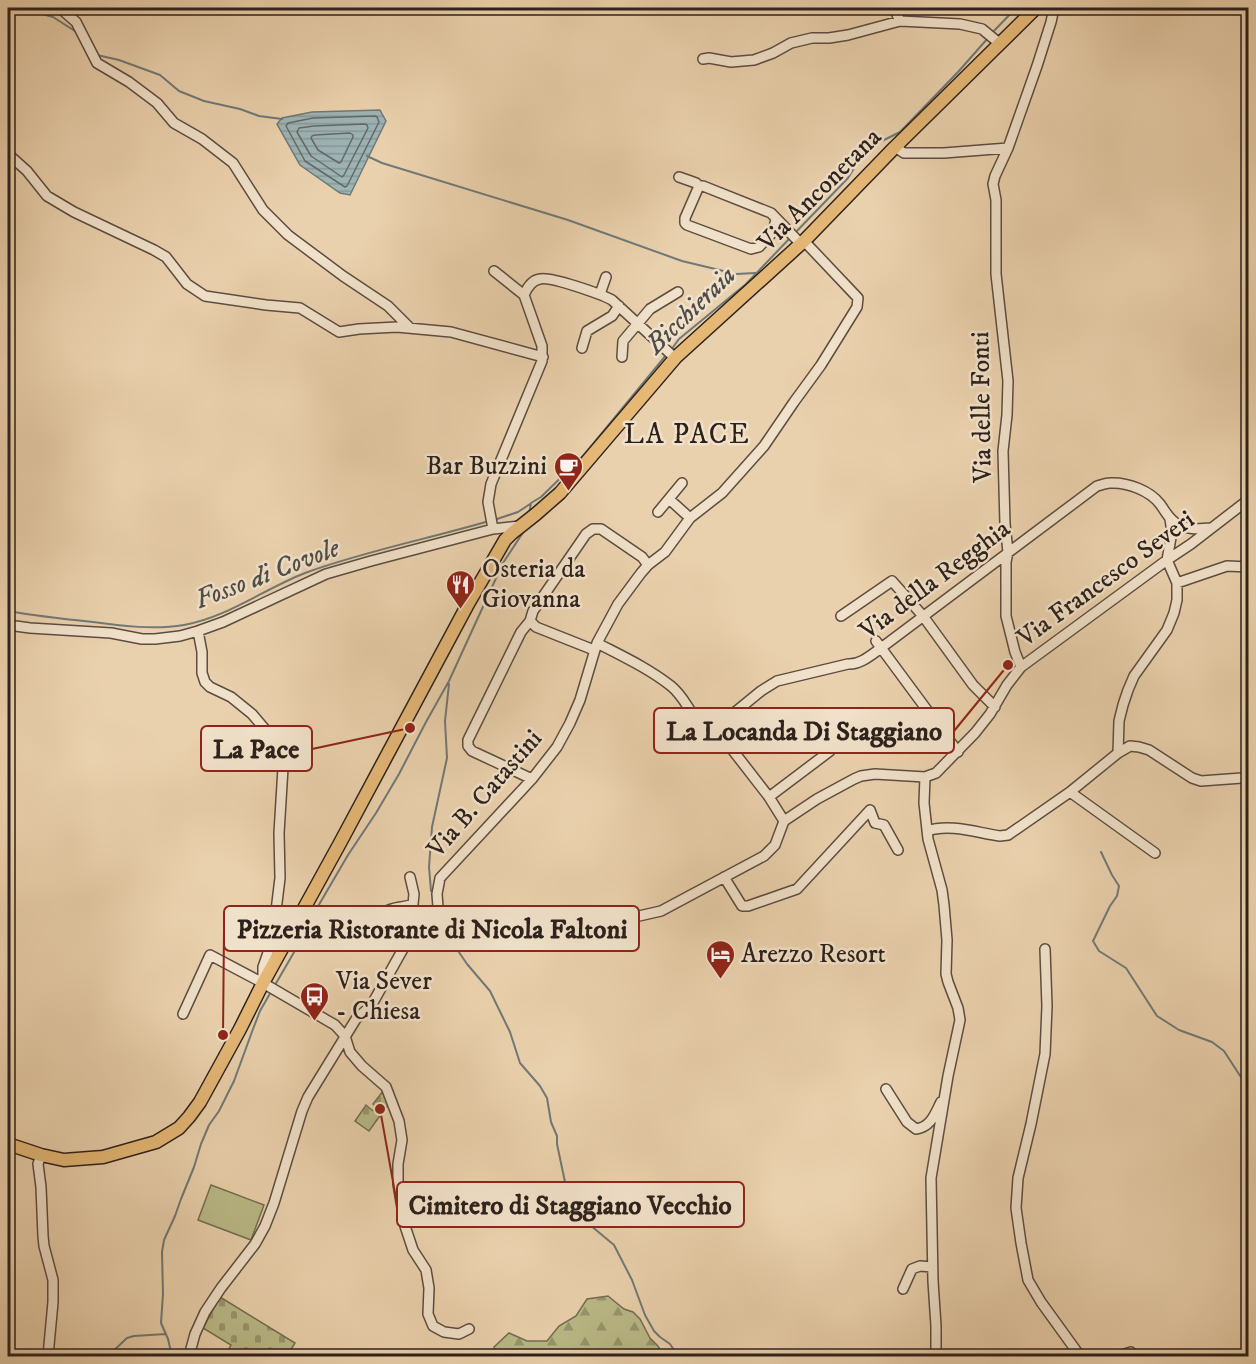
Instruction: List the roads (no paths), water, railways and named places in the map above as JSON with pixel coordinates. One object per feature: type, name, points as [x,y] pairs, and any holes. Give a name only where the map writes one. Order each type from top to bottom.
[{"type":"main road","name":"Via Anconetana","points":[[8,1144],[64,1160],[103,1157],[156,1142],[179,1128],[189,1117],[200,1102],[240,1029],[269,987],[340,843],[500,547],[512,533],[560,493],[675,358],[801,242],[997,41],[1036,8]]},
{"type":"street","points":[[60,8],[76,22],[97,63],[129,81],[157,103],[174,123],[202,139],[233,163],[263,210],[288,235],[388,306],[410,328]]},
{"type":"street","points":[[894,8],[900,21]]},
{"type":"street","name":"Via delle Fonti","points":[[1021,667],[1006,616],[1008,552],[1003,451],[1008,381],[996,274],[996,200],[993,184],[1008,148],[1054,8]]},
{"type":"street","points":[[703,59],[730,62],[754,60],[791,43],[812,38],[848,35],[900,21],[960,24],[983,30],[997,41]]},
{"type":"street","points":[[895,147],[904,153],[944,153],[1008,148]]},
{"type":"street","points":[[8,154],[27,171],[47,196],[74,212],[165,257],[187,284],[205,296],[300,308],[339,332],[359,328],[410,328],[451,332],[543,357]]},
{"type":"street","name":"Via B. Catastini","points":[[439,919],[437,894],[440,878],[532,779],[556,747],[580,700],[596,647],[618,604],[648,565],[661,555],[690,518],[722,493],[764,447],[821,366],[857,307],[858,298],[771,213],[679,177]]},
{"type":"street","points":[[699,186],[685,218],[687,225],[751,249],[759,247],[773,232],[776,219]]},
{"type":"street","points":[[492,526],[489,514],[491,484],[543,357],[542,346],[524,295],[494,271]]},
{"type":"street","points":[[600,294],[606,277]]},
{"type":"street","points":[[524,295],[532,283],[542,278],[600,294],[620,306],[675,358]]},
{"type":"street","points":[[622,357],[623,341],[650,309],[678,292]]},
{"type":"street","points":[[582,348],[587,332],[612,316],[620,306]]},
{"type":"street","points":[[658,512],[682,483]]},
{"type":"street","name":"Via della Regghia","points":[[721,732],[723,722],[777,681],[848,664],[852,665],[862,660],[879,644],[923,616],[1097,486],[1110,483],[1127,484],[1141,490],[1159,502],[1170,519],[1180,526],[1188,545]]},
{"type":"street","points":[[669,499],[690,518]]},
{"type":"street","name":"Via Francesco Severi","points":[[925,777],[936,773],[975,733],[1021,667],[1248,500]]},
{"type":"street","points":[[1170,519],[1175,538],[1188,545]]},
{"type":"street","points":[[8,625],[111,633],[142,639],[180,636],[223,622],[326,574],[492,526],[520,526]]},
{"type":"street","points":[[1180,526],[1194,529],[1211,528]]},
{"type":"street","points":[[532,779],[472,751],[467,743],[521,632],[530,621],[533,611],[550,585],[586,534],[593,529],[601,529],[642,556],[648,565]]},
{"type":"street","points":[[1118,753],[1122,705],[1134,676],[1172,621],[1177,600],[1177,583],[1167,560],[1172,532]]},
{"type":"street","points":[[1177,583],[1227,566],[1248,567]]},
{"type":"street","points":[[841,616],[892,581],[923,616],[973,685],[995,707]]},
{"type":"street","points":[[530,621],[536,627],[626,657],[672,687],[702,725],[721,732],[784,821]]},
{"type":"street","points":[[198,631],[202,652],[202,673],[205,681],[210,687],[231,697],[252,714],[280,747],[282,756],[280,879],[270,947],[263,967],[269,987]]},
{"type":"street","points":[[879,644],[957,752]]},
{"type":"street","points":[[927,831],[947,828],[1000,836],[1008,835],[1070,792],[1130,746],[1149,750],[1192,778],[1201,781],[1242,778]]},
{"type":"street","points":[[769,797],[830,751]]},
{"type":"street","points":[[189,1356],[195,1334],[205,1312],[255,1244],[265,1226],[302,1111],[315,1083],[356,1019],[371,1005],[402,948],[422,926],[439,919],[639,916],[661,911],[764,856],[775,845],[784,821],[817,799],[861,776],[890,775],[925,777],[924,802],[928,839],[944,905],[947,940],[946,974],[960,1020],[947,1082],[932,1178],[932,1267],[936,1356]]},
{"type":"street","points":[[1070,792],[1155,853]]},
{"type":"street","points":[[724,877],[742,906],[797,889],[870,810],[874,823],[884,825],[898,850]]},
{"type":"street","points":[[402,948],[376,924],[380,917],[390,909],[413,904],[414,894],[410,877]]},
{"type":"street","points":[[1046,949],[1045,1054],[1018,1178],[1016,1208],[1028,1280],[1080,1356]]},
{"type":"street","points":[[183,1014],[210,955],[336,1026],[345,1036],[350,1052],[386,1087],[399,1121],[402,1140],[398,1164],[398,1184],[405,1227],[413,1250],[426,1270],[429,1288],[428,1314],[433,1326],[444,1332],[459,1334],[470,1329]]},
{"type":"street","points":[[328,1020],[346,1022],[356,1019]]},
{"type":"street","points":[[886,1089],[907,1122],[914,1128],[921,1128],[934,1117],[947,1082]]},
{"type":"street","points":[[921,1128],[921,1140]]},
{"type":"street","points":[[41,1155],[38,1164],[43,1236],[53,1280],[48,1356]]},
{"type":"street","points":[[903,1290],[912,1269],[920,1266],[932,1267]]},
{"type":"street","points":[[1119,1356],[1131,1352]]},
{"type":"water","points":[[380,110],[386,121],[350,195],[340,193],[300,165],[277,124],[282,118],[312,112]]},
{"type":"waterway","points":[[20,8],[53,17],[78,33]]},
{"type":"waterway","name":"Bicchieraia","points":[[991,34],[1016,8]]},
{"type":"waterway","name":"Bicchieraia","points":[[795,233],[848,178],[861,157],[876,144],[900,132],[988,38]]},
{"type":"waterway","points":[[97,55],[119,60],[160,75],[179,91],[204,101],[259,116],[282,119]]},
{"type":"waterway","points":[[367,156],[382,163],[568,220],[682,261],[736,274],[756,273]]},
{"type":"waterway","name":"Bicchieraia","points":[[671,350],[679,339],[746,284],[791,237]]},
{"type":"waterway","name":"Bicchieraia","points":[[529,514],[531,503],[541,497],[583,456],[667,354]]},
{"type":"waterway","name":"Fosso di Covole","points":[[494,520],[518,512],[530,504]]},
{"type":"waterway","name":"Fosso di Covole","points":[[8,611],[127,626],[184,625],[216,616],[305,573],[328,565],[489,521]]},
{"type":"waterway","points":[[275,985],[348,855],[399,774],[449,681],[503,563],[526,528]]},
{"type":"waterway","points":[[431,891],[429,867],[432,827],[447,758],[445,721],[449,684]]},
{"type":"waterway","points":[[1101,852],[1119,886],[1117,896],[1093,941],[1099,951],[1126,968],[1157,1016],[1179,1030],[1212,1042],[1224,1051],[1248,1088]]},
{"type":"waterway","points":[[440,927],[490,991],[510,1032],[520,1063],[547,1098],[551,1122],[557,1136],[569,1201],[584,1220],[614,1245],[654,1331],[670,1344],[678,1356]]},
{"type":"waterway","points":[[172,1356],[161,1323],[164,1240],[209,1125],[234,1081],[260,1011],[272,990]]},
{"type":"waterway","points":[[108,1356],[127,1338],[166,1334]]},
{"type":"place","name":"Bar Buzzini","points":[[568,492]]},
{"type":"place","name":"Osteria da Giovanna","points":[[461,610]]},
{"type":"place","name":"La Locanda Di Staggiano","points":[[1008,665]]},
{"type":"place","name":"La Pace","points":[[410,728]]},
{"type":"place","name":"Arezzo Resort","points":[[720,980]]},
{"type":"place","name":"Via Sever - Chiesa","points":[[315,1022]]},
{"type":"place","name":"Pizzeria Ristorante di Nicola Faltoni","points":[[223,1035]]},
{"type":"place","name":"Cimitero di Staggiano Vecchio","points":[[380,1109]]},
{"type":"district","name":"LA PACE","points":[[687,434]]}]
